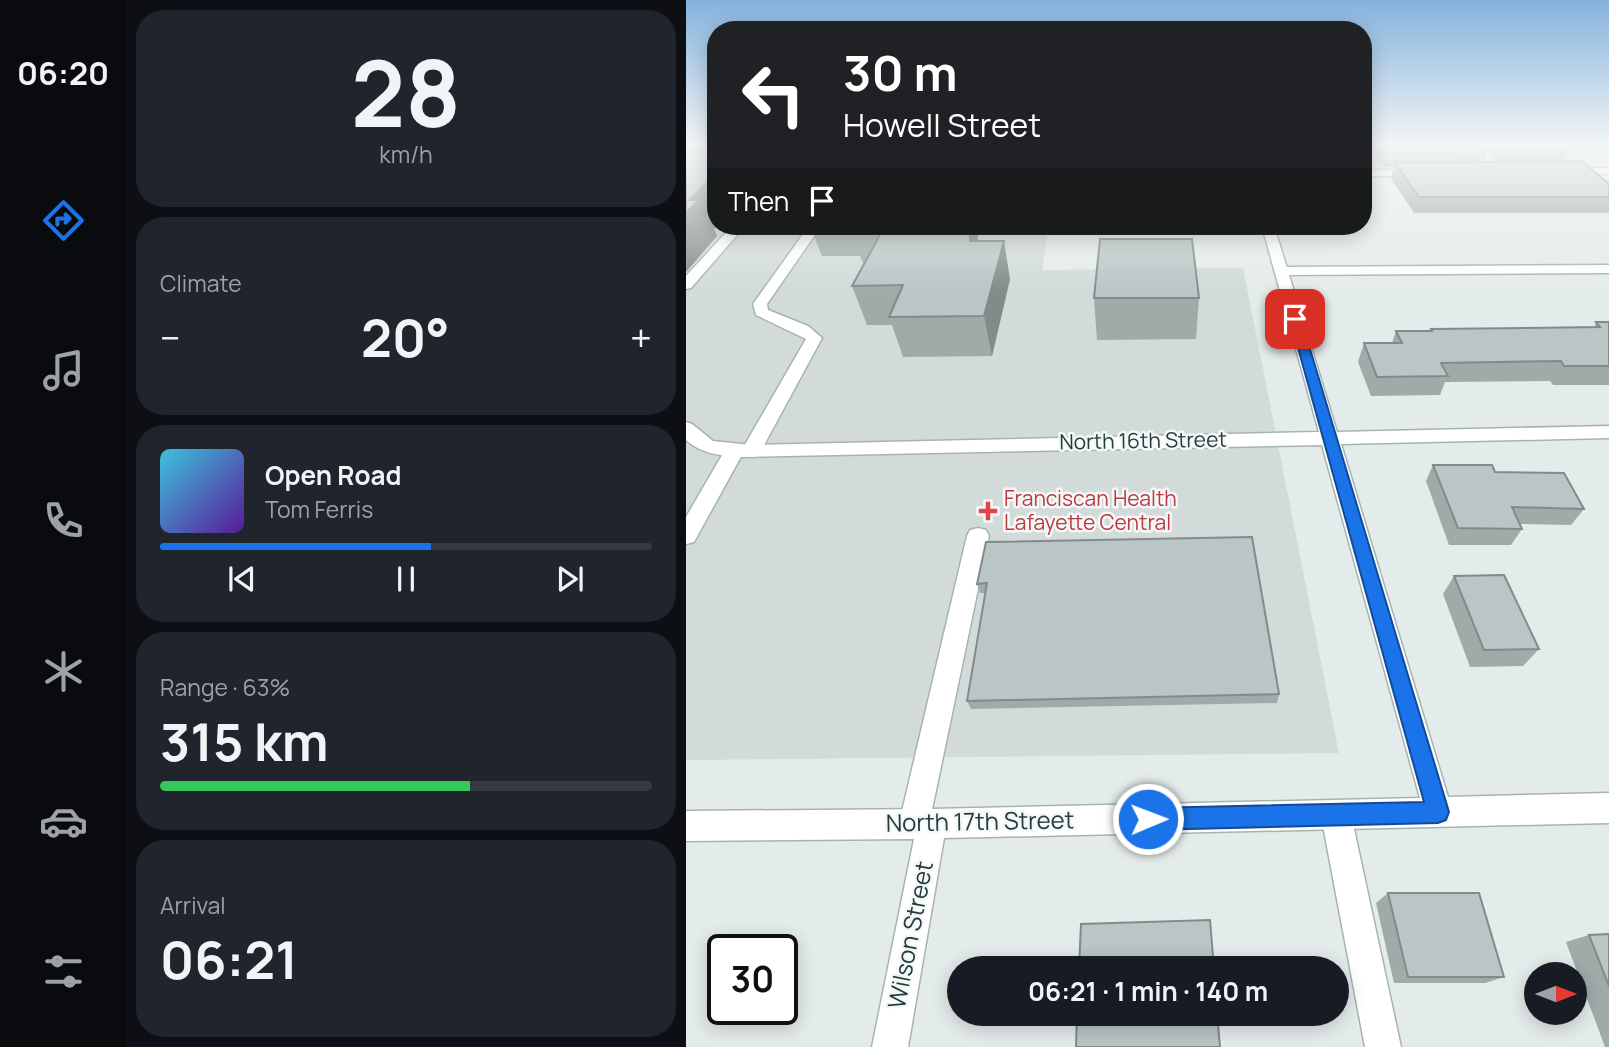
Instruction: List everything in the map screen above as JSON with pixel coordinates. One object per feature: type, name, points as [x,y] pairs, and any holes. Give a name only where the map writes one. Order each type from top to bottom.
[{"type":"street","points":[[686,285],[731,235]]},
{"type":"street","points":[[686,536],[814,338],[808,331],[768,317],[761,312],[760,304],[809,235]]},
{"type":"street","points":[[1271,235],[1438,812]]},
{"type":"street","points":[[1281,271],[1609,269]]},
{"type":"street","name":"North 16th Street","points":[[686,428],[693,439],[706,446],[743,450],[1609,432]]},
{"type":"street","name":"Wilson Street","points":[[890,1047],[923,824],[978,536]]},
{"type":"street","name":"North 17th Street","points":[[686,826],[923,824],[1609,808]]},
{"type":"street","points":[[1336,815],[1383,1047]]},
{"type":"shaded area","name":"Franciscan Health Lafayette Central","points":[[686,195],[690,195],[707,215],[707,235],[1048,235],[1042,270],[1243,268],[1339,753],[686,760]]},
{"type":"building","points":[[686,195],[694,195],[689,200],[699,200],[686,213]]},
{"type":"building","points":[[1417,195],[1609,195],[1609,197],[1419,197]]},
{"type":"building","points":[[880,235],[970,235],[970,241],[1004,241],[984,316],[889,317],[903,285],[852,286]]},
{"type":"building","points":[[1100,239],[1192,239],[1199,298],[1094,298]]},
{"type":"building","points":[[1596,322],[1609,322],[1609,366],[1564,366],[1561,361],[1441,363],[1448,376],[1377,377],[1364,343],[1402,343],[1396,331],[1600,327]]},
{"type":"building","points":[[1433,465],[1492,465],[1495,472],[1564,473],[1584,509],[1512,507],[1522,529],[1458,528]]},
{"type":"building","points":[[1252,537],[1279,694],[967,701],[987,583],[977,584],[986,542]]},
{"type":"building","points":[[1504,575],[1539,649],[1484,650],[1454,576]]},
{"type":"building","points":[[1388,893],[1479,893],[1504,977],[1408,977]]},
{"type":"building","points":[[1210,920],[1213,956],[1080,956],[1081,924]]},
{"type":"building","points":[[1609,934],[1609,986],[1589,935]]},
{"type":"building","points":[[1077,1026],[1218,1026],[1220,1047],[1076,1047]]},
{"type":"place","name":"Franciscan Health Lafayette Central","points":[[988,511]]},
{"type":"route","points":[[1148,819],[1438,812],[1295,319]]}]
